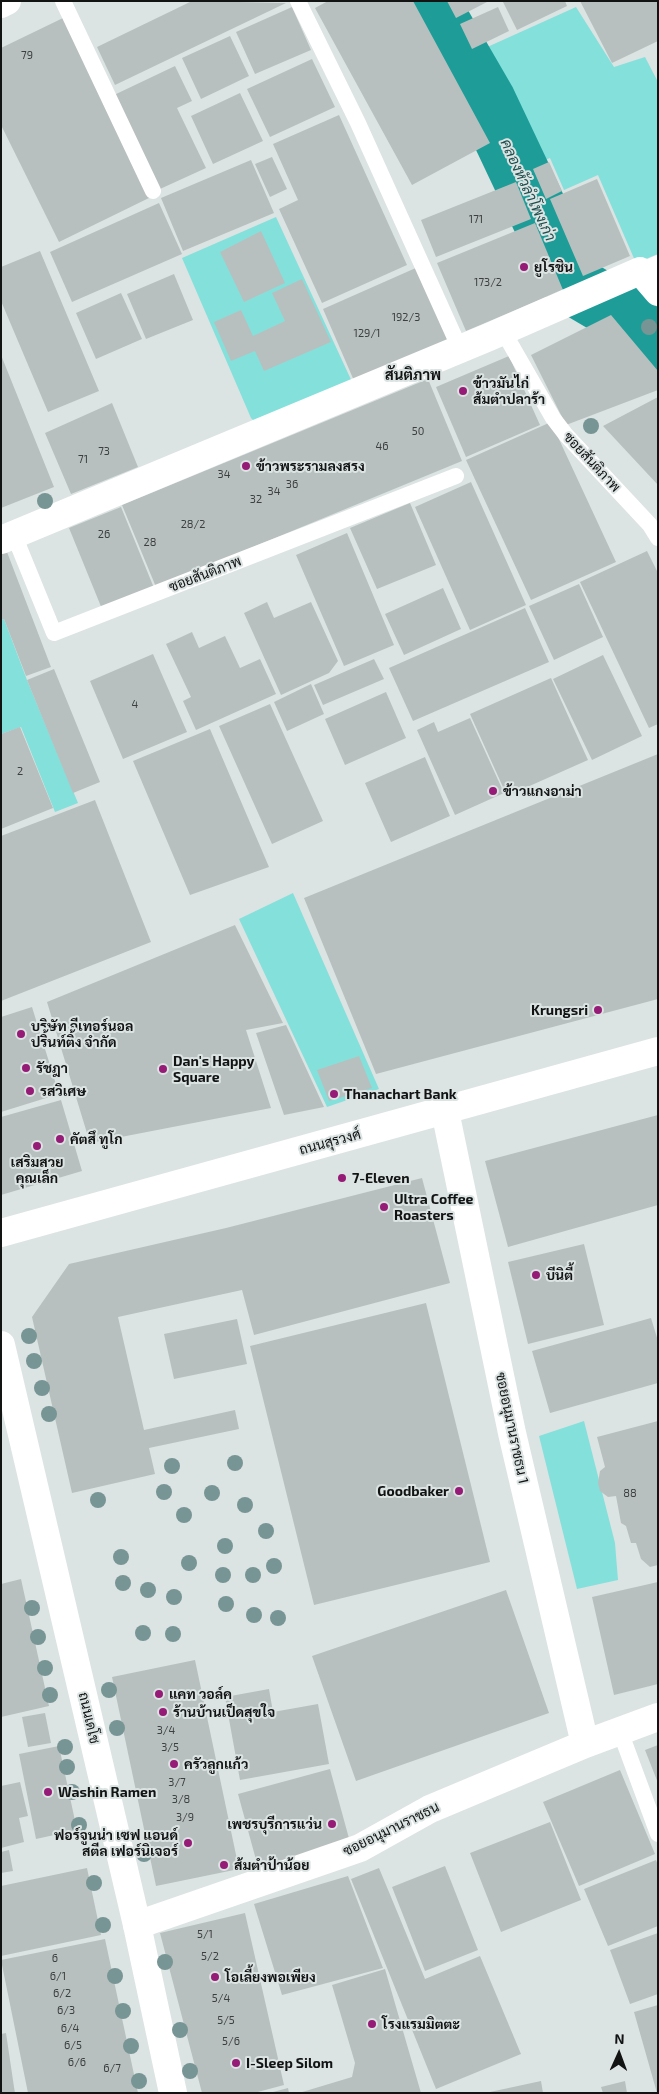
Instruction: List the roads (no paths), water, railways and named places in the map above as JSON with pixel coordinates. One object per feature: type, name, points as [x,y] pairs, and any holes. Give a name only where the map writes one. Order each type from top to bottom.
[{"type":"street","points":[[1,4],[7,1]]},
{"type":"street","name":"ซอยสันติภาพ","points":[[7,537],[503,331],[574,298],[639,271],[658,292]]},
{"type":"street","name":"ถนนสุรวงศ์","points":[[1,1233],[658,1051]]},
{"type":"street","name":"ซอยอนุมานราชธน 1","points":[[445,1110],[512,1433],[585,1744]]},
{"type":"street","name":"ถนนเดโช","points":[[1,1344],[137,1925],[173,2093]]},
{"type":"street","name":"ซอยอนุมานราชธน","points":[[137,1925],[360,1848],[430,1809],[585,1744],[658,1717]]},
{"type":"lane","points":[[63,1],[153,191]]},
{"type":"lane","points":[[298,1],[358,123],[460,349]]},
{"type":"lane","name":"ซอยสันติภาพ","points":[[503,331],[553,418],[650,525],[658,538]]},
{"type":"lane","name":"ซอยสันติภาพ","points":[[7,537],[54,633],[456,476]]},
{"type":"lane","points":[[620,1731],[658,1834]]},
{"type":"waterway","name":"คลองหัวลำโพงเก่า","points":[[428,1],[486,101],[573,285],[624,315],[658,352]]},
{"type":"place","name":"ยูโรชิน","points":[[524,267]]},
{"type":"place","name":"ข้าวมันไก่ ส้มตำปลาร้า","points":[[463,391]]},
{"type":"place","name":"ข้าวพระรามลงสรง","points":[[246,466]]},
{"type":"place","name":"ข้าวแกงอาม่า","points":[[493,791]]},
{"type":"place","name":"Krungsri","points":[[598,1010]]},
{"type":"place","name":"บริษัท อีเทอร์นอล ปริ้นท์ติ้ง จำกัด","points":[[21,1034]]},
{"type":"place","name":"รัชฎา","points":[[26,1068]]},
{"type":"place","name":"Dan's Happy Square","points":[[163,1069]]},
{"type":"place","name":"รสวิเศษ","points":[[30,1091]]},
{"type":"place","name":"Thanachart Bank","points":[[334,1094]]},
{"type":"place","name":"คัตสึ ทูโก","points":[[60,1139]]},
{"type":"place","name":"เสริมสวย คุณเล็ก","points":[[37,1146]]},
{"type":"place","name":"7-Eleven","points":[[342,1178]]},
{"type":"place","name":"Ultra Coffee Roasters","points":[[384,1207]]},
{"type":"place","name":"บีนิตี้","points":[[536,1275]]},
{"type":"place","name":"Goodbaker","points":[[459,1491]]},
{"type":"place","name":"แคท วอล์ค","points":[[159,1694]]},
{"type":"place","name":"ร้านบ้านเป็ดสุขใจ","points":[[163,1712]]},
{"type":"place","name":"ครัวลูกแก้ว","points":[[174,1764]]},
{"type":"place","name":"Washin Ramen","points":[[48,1792]]},
{"type":"place","name":"เพชรบุรีการแว่น","points":[[332,1824]]},
{"type":"place","name":"ฟอร์จูนน่า เซฟ แอนด์ สตีล เฟอร์นิเจอร์","points":[[188,1843]]},
{"type":"place","name":"ส้มตำป้าน้อย","points":[[224,1865]]},
{"type":"place","name":"โอเลี้ยงพอเพียง","points":[[215,1977]]},
{"type":"place","name":"โรงแรมมิตตะ","points":[[372,2024]]},
{"type":"place","name":"I-Sleep Silom","points":[[236,2063]]},
{"type":"district","name":"สันติภาพ","points":[[413,375]]}]
